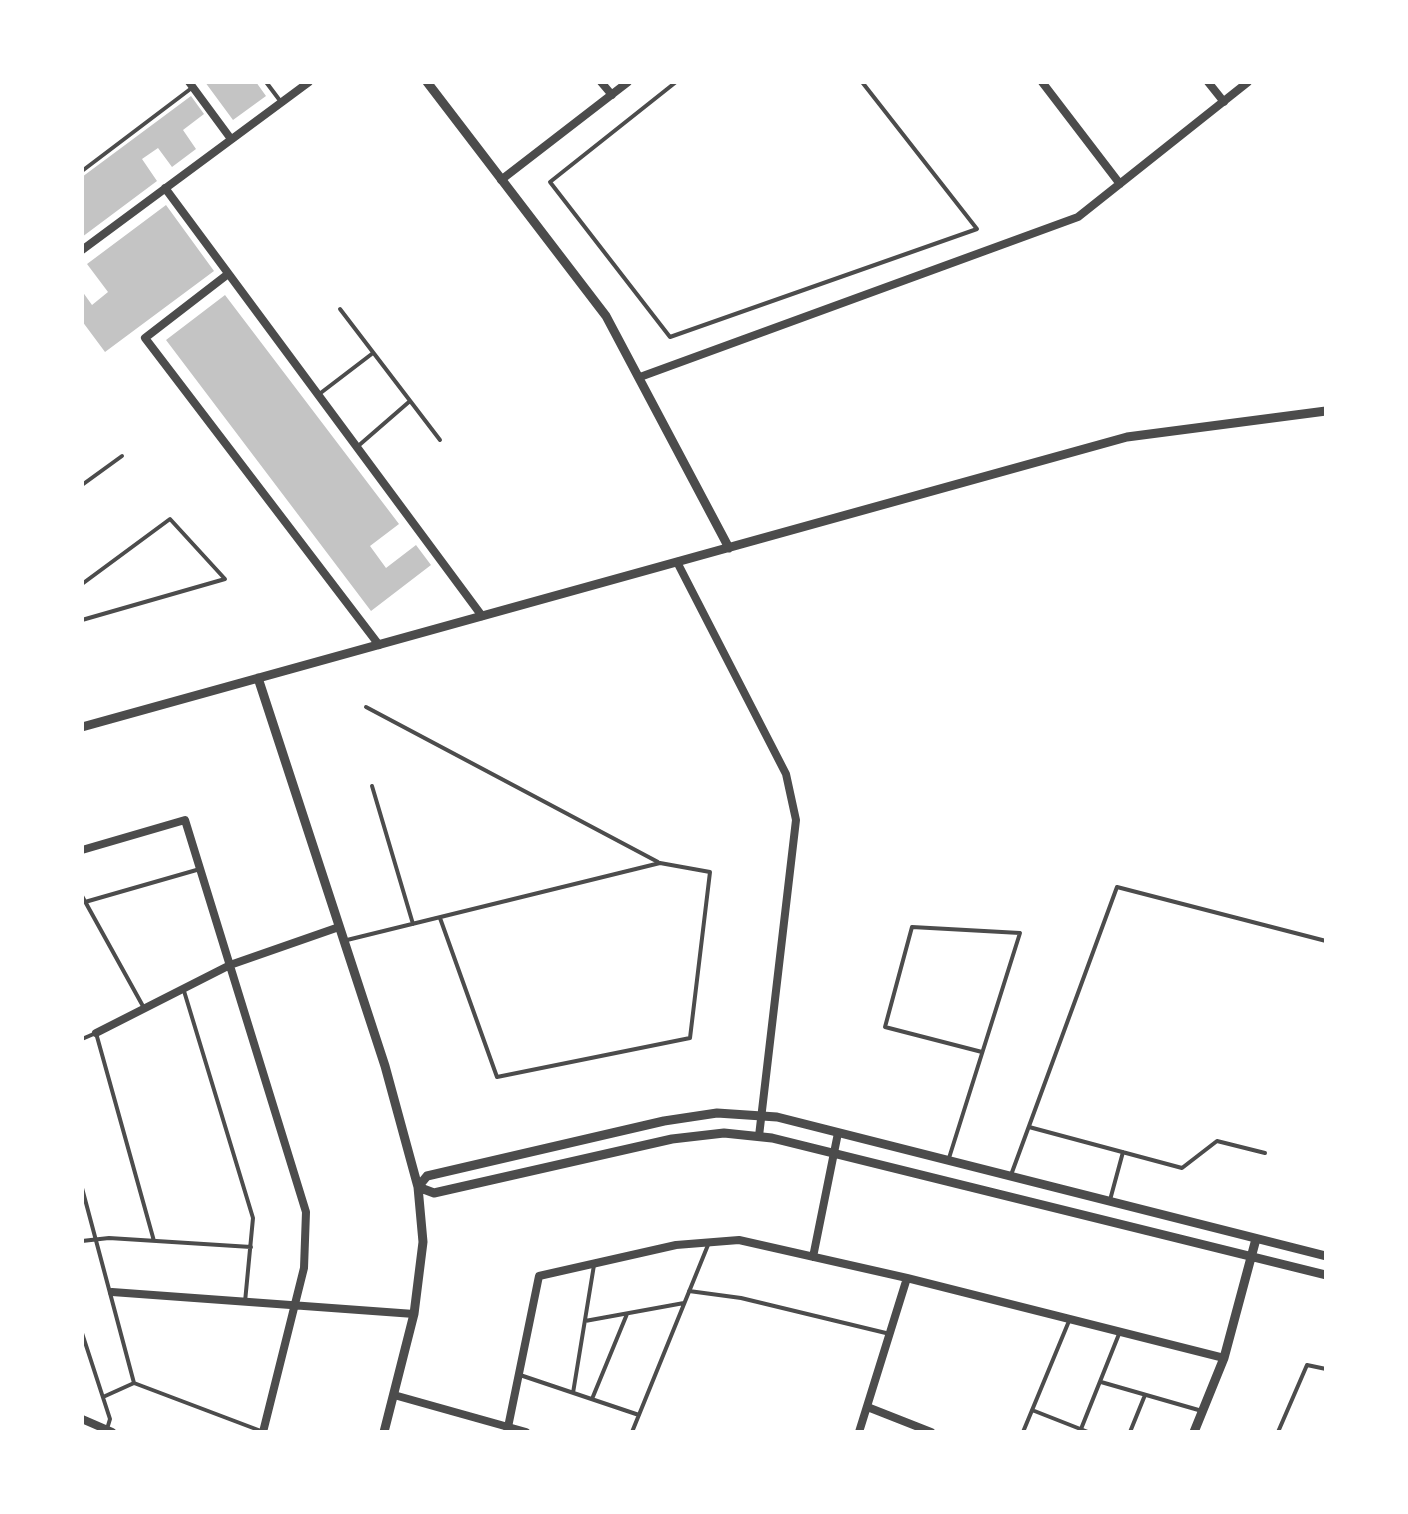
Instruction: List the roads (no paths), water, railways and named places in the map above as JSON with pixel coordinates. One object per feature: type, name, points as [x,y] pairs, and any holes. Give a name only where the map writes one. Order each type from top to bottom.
[{"type":"street","points":[[82,250],[309,82]]},
{"type":"street","points":[[427,82],[606,316],[729,548]]},
{"type":"street","points":[[601,82],[612,95]]},
{"type":"street","points":[[501,180],[628,82]]},
{"type":"street","points":[[1042,82],[1120,184]]},
{"type":"street","points":[[1208,82],[1224,102]]},
{"type":"street","points":[[640,377],[1078,217],[1248,82]]},
{"type":"street","points":[[191,85],[231,139]]},
{"type":"street","points":[[165,188],[482,616]]},
{"type":"street","points":[[228,274],[145,338],[379,645]]},
{"type":"street","points":[[82,727],[1127,437],[1326,411]]},
{"type":"street","points":[[677,562],[786,774],[796,820],[759,1136]]},
{"type":"street","points":[[258,678],[344,941],[418,1187],[423,1242],[414,1314],[384,1432]]},
{"type":"street","points":[[82,850],[185,820],[306,1212],[304,1268],[263,1432]]},
{"type":"street","points":[[96,1033],[230,965],[339,927]]},
{"type":"street","points":[[418,1187],[427,1176],[664,1121],[717,1113],[761,1116],[1326,1256]]},
{"type":"street","points":[[418,1187],[434,1193],[672,1139],[724,1133],[759,1136],[1326,1275]]},
{"type":"street","points":[[813,1257],[838,1133]]},
{"type":"street","points":[[1194,1432],[1224,1358],[1256,1239]]},
{"type":"street","points":[[508,1429],[539,1276],[676,1245],[739,1240],[907,1278],[1224,1358]]},
{"type":"street","points":[[859,1432],[870,1408],[907,1278]]},
{"type":"street","points":[[112,1292],[414,1314]]},
{"type":"street","points":[[394,1395],[526,1432]]},
{"type":"street","points":[[870,1408],[919,1430],[931,1432]]},
{"type":"street","points":[[82,1419],[110,1431]]},
{"type":"lane","points":[[266,82],[281,102]]},
{"type":"lane","points":[[676,82],[550,182],[670,337],[977,229],[862,82]]},
{"type":"lane","points":[[82,171],[191,85]]},
{"type":"lane","points":[[340,309],[440,440]]},
{"type":"lane","points":[[318,395],[373,353]]},
{"type":"lane","points":[[357,447],[410,401]]},
{"type":"lane","points":[[82,485],[122,456]]},
{"type":"lane","points":[[82,584],[170,519],[225,579],[82,620]]},
{"type":"lane","points":[[366,707],[660,863],[710,872],[690,1038],[497,1077],[440,918]]},
{"type":"lane","points":[[372,786],[413,924]]},
{"type":"lane","points":[[344,941],[660,863]]},
{"type":"lane","points":[[85,902],[200,869]]},
{"type":"lane","points":[[1011,1177],[1117,887],[1326,941]]},
{"type":"lane","points":[[82,896],[144,1008]]},
{"type":"lane","points":[[948,1161],[1020,933],[912,927],[885,1027],[982,1052]]},
{"type":"lane","points":[[183,989],[253,1218],[245,1302]]},
{"type":"lane","points":[[82,1039],[96,1033],[154,1241]]},
{"type":"lane","points":[[1029,1127],[1182,1168],[1217,1141],[1265,1153]]},
{"type":"lane","points":[[1109,1202],[1123,1152]]},
{"type":"lane","points":[[82,1188],[134,1383]]},
{"type":"lane","points":[[82,1241],[98,1239],[251,1247]]},
{"type":"lane","points":[[632,1432],[709,1242]]},
{"type":"lane","points":[[573,1393],[594,1263]]},
{"type":"lane","points":[[689,1291],[756,1301],[891,1334]]},
{"type":"lane","points":[[585,1321],[684,1303]]},
{"type":"lane","points":[[592,1399],[627,1314]]},
{"type":"lane","points":[[1023,1432],[1070,1319]]},
{"type":"lane","points":[[1081,1429],[1120,1332]]},
{"type":"lane","points":[[82,1333],[110,1419],[110,1431]]},
{"type":"lane","points":[[1278,1432],[1307,1365],[1326,1369]]},
{"type":"lane","points":[[519,1375],[639,1415]]},
{"type":"lane","points":[[1101,1382],[1202,1412]]},
{"type":"lane","points":[[103,1397],[134,1383],[263,1432]]},
{"type":"lane","points":[[1130,1432],[1145,1395]]},
{"type":"lane","points":[[1032,1410],[1088,1432]]}]
